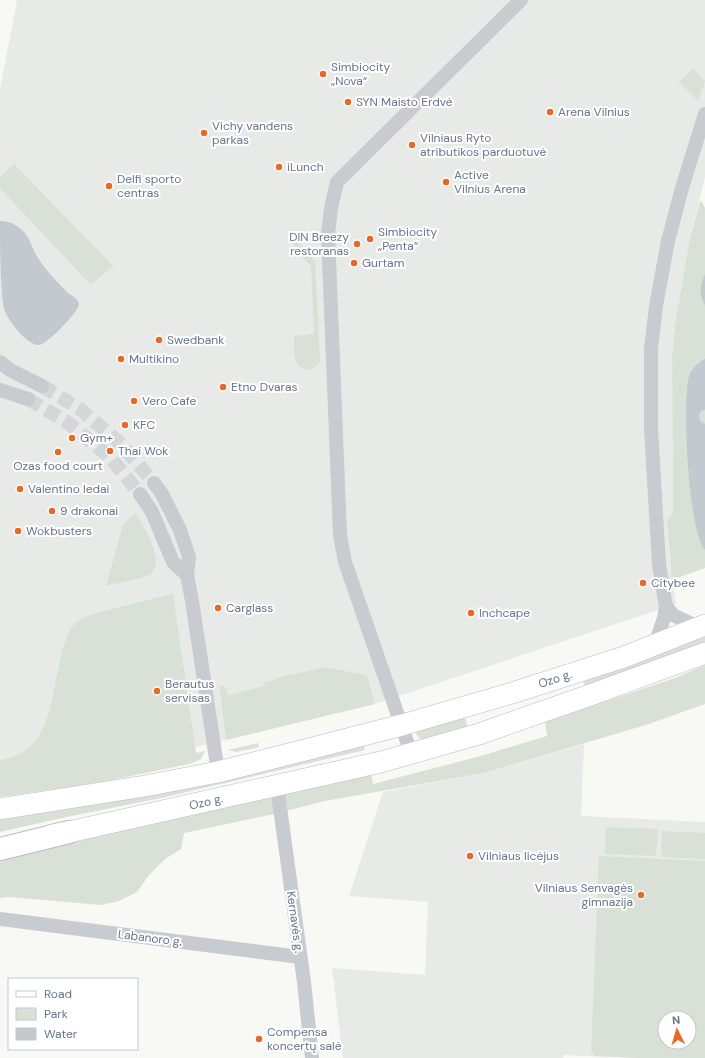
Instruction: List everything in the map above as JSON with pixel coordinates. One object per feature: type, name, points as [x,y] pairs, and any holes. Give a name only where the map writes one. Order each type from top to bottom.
[{"type":"highway","points":[[0,849],[70,832]]},
{"type":"main road","name":"Ozo g.","points":[[0,809],[145,786],[218,772],[402,725],[512,693],[616,659],[702,627]]},
{"type":"main road","name":"Ozo g.","points":[[0,842],[70,832],[277,786],[411,754],[486,731],[594,694],[705,653]]},
{"type":"street","points":[[411,754],[345,562],[340,535],[328,245],[330,211],[337,182],[521,0]]},
{"type":"street","points":[[655,645],[664,618],[666,606],[659,564],[651,429],[651,349],[656,306],[668,241],[682,188],[705,114]]},
{"type":"street","points":[[3,367],[42,386]]},
{"type":"street","points":[[0,390],[28,399]]},
{"type":"street","points":[[154,483],[162,494],[180,530],[189,557],[187,575],[194,608],[218,772]]},
{"type":"street","points":[[140,494],[152,512],[173,562],[187,575]]},
{"type":"street","points":[[666,606],[673,615],[702,627]]},
{"type":"street","name":"Kernavės g.","points":[[277,786],[312,1058]]},
{"type":"street","name":"Labanoro g.","points":[[0,919],[300,957]]},
{"type":"shaded area","points":[[17,0],[705,0],[705,177],[689,242],[675,324],[672,355],[673,513],[667,520],[670,561],[676,604],[375,704],[367,675],[325,667],[275,678],[275,680],[264,686],[228,695],[219,685],[226,740],[195,747],[185,681],[127,605],[90,615],[77,622],[59,659],[52,701],[47,720],[41,734],[34,744],[24,751],[12,758],[0,760],[0,90]]},
{"type":"shaded area","points":[[584,744],[581,816],[705,822],[705,1058],[640,1058],[564,1055],[563,1058],[343,1058],[332,968],[425,975],[428,902],[349,896],[383,792],[484,773]]},
{"type":"green space","points":[[693,69],[705,81],[698,101],[679,82]]},
{"type":"green space","points":[[14,164],[113,266],[91,285],[0,188],[0,177]]},
{"type":"green space","points":[[700,201],[705,208],[705,568],[672,580],[667,520],[673,513],[672,355],[675,324],[689,242]]},
{"type":"green space","points":[[294,238],[315,261],[320,361],[316,366],[310,369],[300,367],[295,358],[294,352],[294,336],[314,334],[311,266],[293,248]]},
{"type":"green space","points":[[135,513],[148,534],[152,544],[156,561],[155,568],[146,576],[106,586],[123,525]]},
{"type":"green space","points":[[173,594],[196,753],[205,751],[201,759],[189,764],[102,782],[0,797],[0,760],[18,754],[32,745],[41,732],[48,717],[63,648],[68,634],[74,624],[92,614]]},
{"type":"green space","points":[[705,633],[705,647],[587,690],[583,681],[465,718],[468,728],[423,740],[416,733],[415,729]]},
{"type":"green space","points":[[705,665],[705,704],[649,724],[484,773],[325,801],[274,814],[184,833],[181,849],[165,859],[149,875],[137,892],[119,901],[101,905],[9,897],[0,898],[0,858],[19,855],[371,772],[373,784],[477,757],[547,736],[545,722],[672,679]]},
{"type":"green space","points":[[325,667],[367,675],[375,704],[226,740],[219,685],[226,687],[228,695],[264,686],[263,683],[275,680],[275,678]]},
{"type":"green space","points":[[258,743],[259,747],[236,752],[228,750]]},
{"type":"green space","points":[[363,743],[365,750],[161,798],[0,832],[0,818]]},
{"type":"green space","points":[[606,827],[658,829],[656,856],[605,854]]},
{"type":"green space","points":[[662,831],[705,833],[705,859],[661,857]]},
{"type":"green space","points":[[599,856],[705,861],[705,1058],[594,1056],[594,1053],[591,1053]]},
{"type":"water","points":[[0,221],[10,222],[22,230],[45,268],[67,292],[77,299],[79,303],[75,313],[62,327],[39,345],[34,344],[23,337],[13,325],[4,309],[1,277]]},
{"type":"water","points":[[705,274],[705,305],[701,297],[700,290]]},
{"type":"water","points":[[705,359],[705,410],[701,411],[699,415],[700,421],[705,424],[705,550],[699,538],[694,519],[688,466],[686,411],[689,376],[696,366]]},
{"type":"tunnel","points":[[42,386],[80,409],[121,444],[154,483]]},
{"type":"tunnel","points":[[28,399],[67,422],[109,456],[140,494]]},
{"type":"place","name":"Simbiocity „Nova“","points":[[323,74]]},
{"type":"place","name":"SYN Maisto Erdvė","points":[[348,102]]},
{"type":"place","name":"Arena Vilnius","points":[[550,112]]},
{"type":"place","name":"Vichy vandens parkas","points":[[204,133]]},
{"type":"place","name":"Vilniaus Ryto atributikos parduotuvė","points":[[412,145]]},
{"type":"place","name":"iLunch","points":[[279,167]]},
{"type":"place","name":"Active Vilnius Arena","points":[[446,182]]},
{"type":"place","name":"Delfi sporto centras","points":[[109,186]]},
{"type":"place","name":"Simbiocity „Penta“","points":[[370,239]]},
{"type":"place","name":"DIN Breezy restoranas","points":[[357,244]]},
{"type":"place","name":"Gurtam","points":[[354,263]]},
{"type":"place","name":"Swedbank","points":[[159,340]]},
{"type":"place","name":"Multikino","points":[[121,359]]},
{"type":"place","name":"Etno Dvaras","points":[[223,387]]},
{"type":"place","name":"Vero Cafe","points":[[134,401]]},
{"type":"place","name":"KFC","points":[[125,425]]},
{"type":"place","name":"Gym+","points":[[72,438]]},
{"type":"place","name":"Thai Wok","points":[[110,451]]},
{"type":"place","name":"Ozas food court","points":[[58,452]]},
{"type":"place","name":"Valentino ledai","points":[[20,489]]},
{"type":"place","name":"9 drakonai","points":[[52,511]]},
{"type":"place","name":"Wokbusters","points":[[18,531]]},
{"type":"place","name":"Citybee","points":[[643,583]]},
{"type":"place","name":"Carglass","points":[[218,608]]},
{"type":"place","name":"Inchcape","points":[[471,613]]},
{"type":"place","name":"Berautus servisas","points":[[157,691]]},
{"type":"place","name":"Vilniaus licėjus","points":[[470,856]]},
{"type":"place","name":"Vilniaus Senvagės gimnazija","points":[[641,895]]},
{"type":"place","name":"Compensa koncertų salė","points":[[259,1039]]}]
